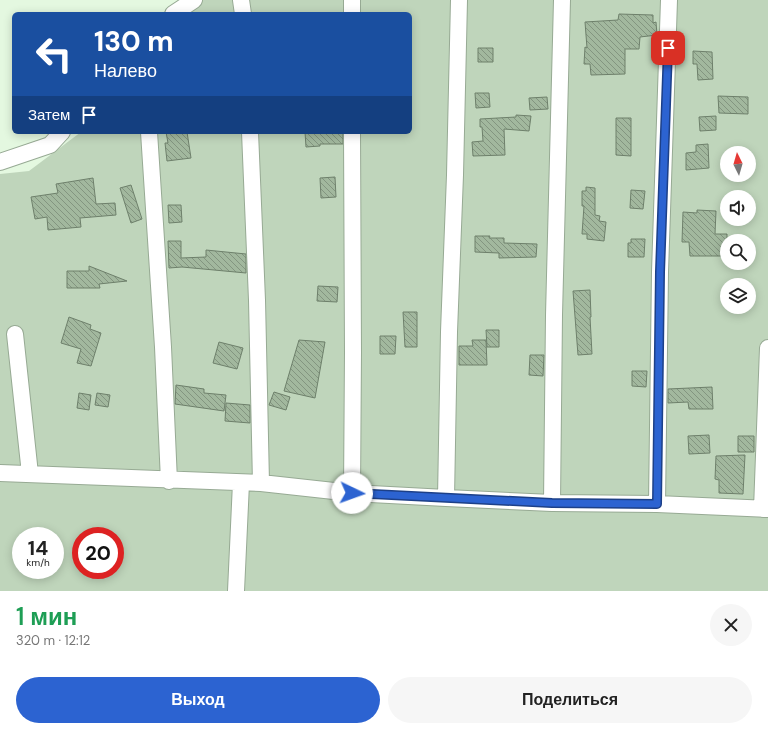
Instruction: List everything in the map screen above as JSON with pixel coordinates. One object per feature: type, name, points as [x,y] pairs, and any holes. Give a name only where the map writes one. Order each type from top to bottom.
[{"type":"lane","points":[[176,12],[194,0]]},
{"type":"lane","points":[[241,0],[243,12]]},
{"type":"lane","points":[[352,0],[352,12]]},
{"type":"lane","points":[[446,498],[449,332],[455,175],[459,0]]},
{"type":"lane","points":[[552,503],[554,315],[562,0]]},
{"type":"lane","points":[[657,504],[660,272],[669,0]]},
{"type":"lane","points":[[0,162],[50,145],[60,134]]},
{"type":"lane","points":[[149,134],[163,347],[169,481]]},
{"type":"lane","points":[[250,134],[257,300],[261,483]]},
{"type":"lane","points":[[352,134],[352,493]]},
{"type":"lane","points":[[15,334],[30,474]]},
{"type":"lane","points":[[0,473],[169,481],[261,483],[352,493],[552,503],[657,504],[765,509],[768,348]]},
{"type":"lane","points":[[236,591],[241,483]]},
{"type":"green space","points":[[202,0],[768,0],[768,591],[0,591],[0,174],[29,171],[78,134],[412,134],[412,12],[192,12]]},
{"type":"building","points":[[619,14],[653,15],[653,23],[656,22],[657,35],[640,37],[639,49],[625,49],[625,74],[591,75],[590,64],[584,64],[585,47],[587,48],[585,22],[618,20]]},
{"type":"building","points":[[478,48],[493,48],[493,62],[478,62]]},
{"type":"building","points":[[693,51],[712,52],[713,79],[698,80],[697,64],[693,64]]},
{"type":"building","points":[[475,93],[489,93],[490,107],[476,108]]},
{"type":"building","points":[[718,96],[748,97],[748,114],[719,113]]},
{"type":"building","points":[[547,97],[548,109],[530,110],[529,98]]},
{"type":"building","points":[[516,115],[531,116],[529,131],[504,129],[505,155],[473,156],[472,142],[483,141],[480,119],[516,117]]},
{"type":"building","points":[[716,116],[716,130],[700,131],[699,117]]},
{"type":"building","points":[[616,118],[631,118],[631,156],[616,155]]},
{"type":"building","points":[[166,134],[187,134],[191,158],[167,161],[165,143],[168,143]]},
{"type":"building","points":[[305,134],[343,134],[343,144],[320,144],[320,146],[306,147]]},
{"type":"building","points":[[708,144],[709,168],[686,170],[686,153],[696,152],[696,145]]},
{"type":"building","points":[[335,177],[336,197],[321,198],[320,178]]},
{"type":"building","points":[[93,178],[96,204],[115,203],[116,215],[80,218],[81,227],[48,230],[47,217],[35,219],[31,197],[58,193],[56,184]]},
{"type":"building","points":[[131,185],[142,219],[131,223],[120,188]]},
{"type":"building","points":[[586,187],[595,188],[595,215],[600,216],[599,221],[606,222],[604,241],[587,239],[587,234],[582,234],[584,206],[582,206],[582,191],[586,191]]},
{"type":"building","points":[[631,190],[645,191],[643,209],[630,208]]},
{"type":"building","points":[[168,205],[181,205],[182,222],[169,223]]},
{"type":"building","points":[[697,210],[716,211],[715,234],[720,234],[720,256],[690,256],[689,242],[682,242],[683,212],[697,213]]},
{"type":"building","points":[[475,236],[504,238],[504,243],[537,244],[536,257],[499,258],[499,253],[475,252]]},
{"type":"building","points":[[631,239],[645,239],[644,257],[628,257],[628,243],[631,243]]},
{"type":"building","points":[[168,241],[181,241],[181,258],[206,257],[206,250],[246,254],[246,273],[182,267],[169,268]]},
{"type":"building","points":[[89,266],[127,281],[99,284],[100,288],[67,288],[67,271],[89,271]]},
{"type":"building","points":[[318,286],[338,287],[337,302],[317,301]]},
{"type":"building","points":[[590,290],[592,354],[578,355],[573,291]]},
{"type":"building","points":[[403,312],[417,312],[417,347],[405,347]]},
{"type":"building","points":[[69,317],[91,325],[90,329],[101,333],[91,366],[77,363],[81,349],[61,343]]},
{"type":"building","points":[[486,330],[499,330],[499,347],[487,347]]},
{"type":"building","points":[[380,336],[396,336],[395,354],[380,354]]},
{"type":"building","points":[[299,340],[325,342],[315,398],[284,391]]},
{"type":"building","points":[[472,340],[486,340],[487,365],[459,365],[459,346],[473,346]]},
{"type":"building","points":[[219,342],[243,348],[237,369],[213,363]]},
{"type":"building","points":[[530,355],[544,355],[543,376],[529,375]]},
{"type":"building","points":[[632,371],[647,371],[646,387],[632,386]]},
{"type":"building","points":[[176,385],[204,389],[204,393],[226,395],[224,411],[175,404]]},
{"type":"building","points":[[712,387],[713,409],[689,409],[688,402],[668,403],[668,389]]},
{"type":"building","points":[[274,392],[290,397],[286,410],[269,405]]},
{"type":"building","points":[[79,393],[91,395],[89,410],[77,408]]},
{"type":"building","points":[[97,393],[110,395],[108,407],[95,405]]},
{"type":"building","points":[[226,403],[250,405],[250,423],[225,421]]},
{"type":"building","points":[[709,435],[710,453],[689,454],[688,436]]},
{"type":"building","points":[[738,436],[754,436],[754,452],[738,452]]},
{"type":"building","points":[[745,455],[743,494],[719,493],[719,480],[715,479],[716,456]]},
{"type":"route","points":[[352,493],[552,503],[657,504],[660,272],[668,48]]}]
